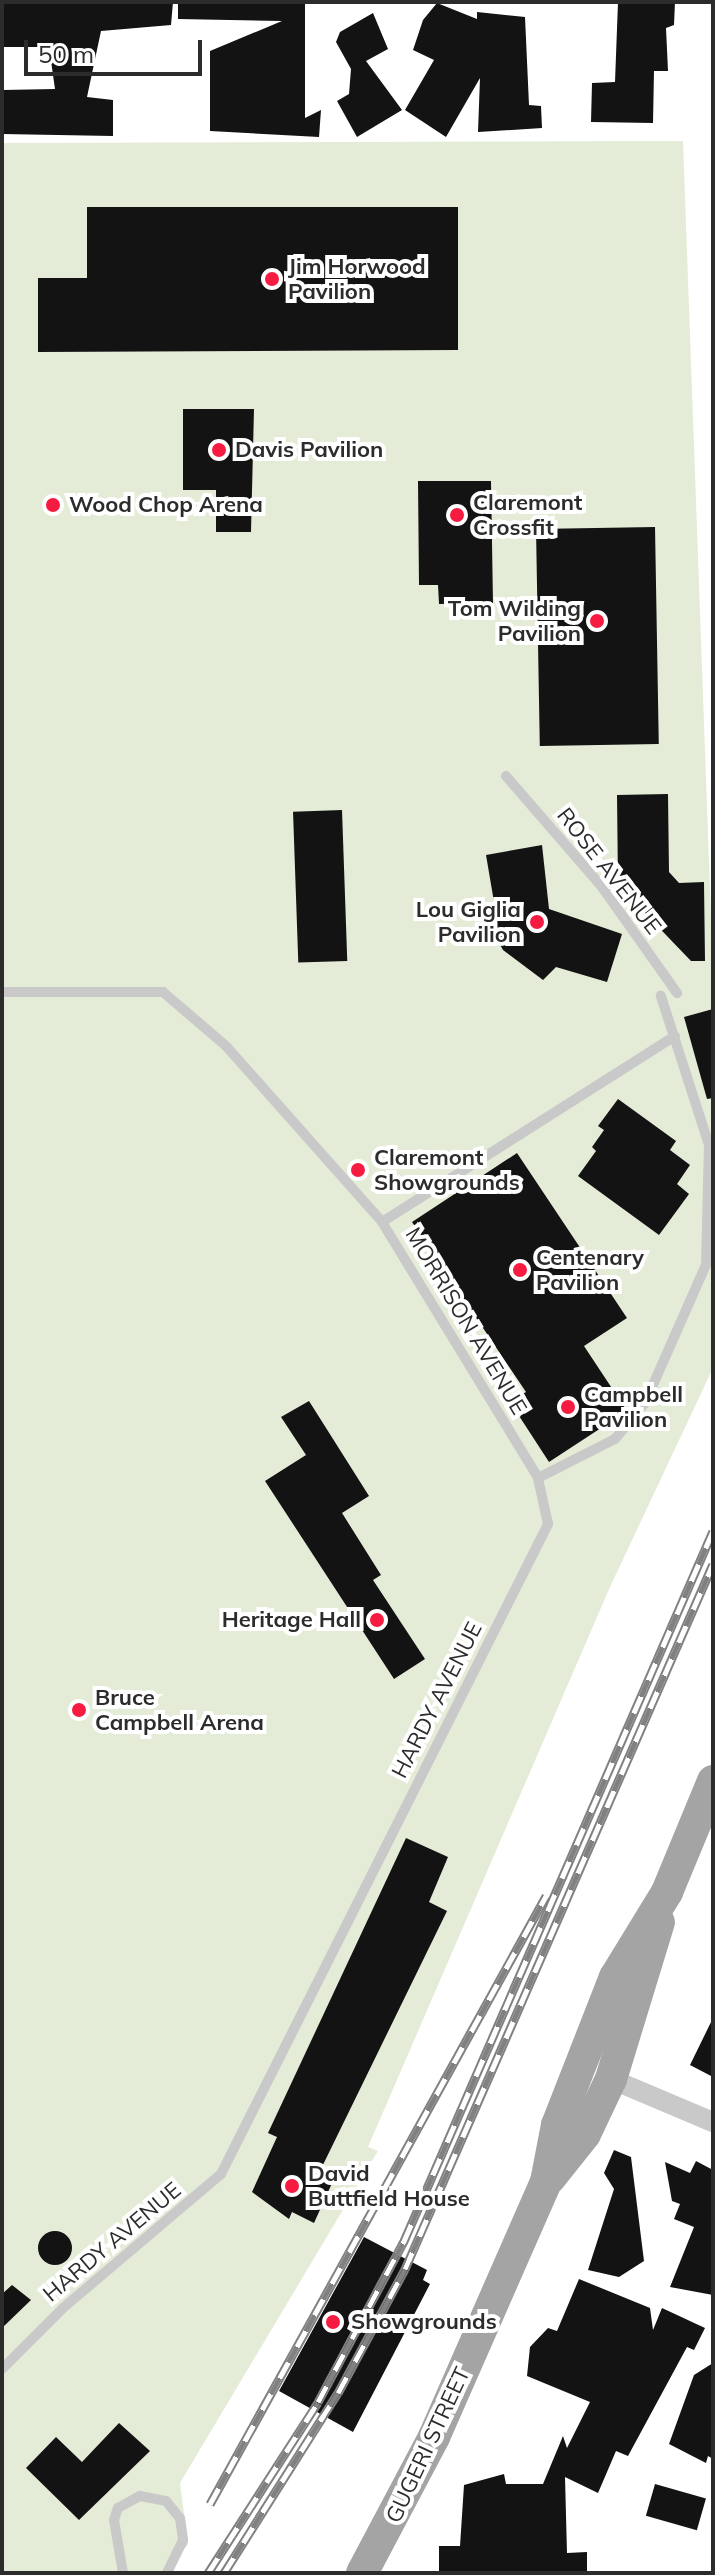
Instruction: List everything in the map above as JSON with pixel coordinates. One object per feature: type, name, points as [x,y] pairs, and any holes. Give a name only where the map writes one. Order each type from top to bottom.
[{"type":"main road","name":"GUGERI STREET","points":[[546,2182],[585,2134],[611,2079],[644,1986],[667,1892],[713,1781]]},
{"type":"main road","name":"GUGERI STREET","points":[[362,2573],[434,2437],[546,2182],[557,2125],[615,1977],[667,1892]]},
{"type":"street","points":[[611,2079],[713,2122]]},
{"type":"lane","name":"ROSE AVENUE","points":[[506,776],[602,887],[677,993]]},
{"type":"lane","name":"MORRISON AVENUE","points":[[2,992],[163,992],[226,1046],[382,1222],[538,1478]]},
{"type":"lane","points":[[538,1478],[615,1439],[645,1403],[706,1265],[709,1145],[661,996]]},
{"type":"lane","points":[[382,1222],[675,1036]]},
{"type":"lane","name":"HARDY AVENUE","points":[[2,2369],[63,2308],[221,2174],[548,1524],[538,1478]]},
{"type":"lane","points":[[123,2573],[114,2520],[118,2508],[140,2496],[166,2501],[180,2518],[183,2540],[167,2573]]},
{"type":"green space","name":"Claremont Showgrounds","points":[[683,141],[713,972],[713,1368],[610,1587],[368,2147],[378,2151],[180,2483],[188,2545],[161,2573],[2,2573],[2,143]]},
{"type":"building","points":[[2,2],[173,2],[171,25],[101,31],[87,97],[113,100],[113,136],[2,134],[2,90],[55,89],[49,47],[2,47]]},
{"type":"building","points":[[178,2],[305,2],[305,118],[321,110],[319,137],[210,131],[210,51],[282,21],[178,19]]},
{"type":"building","points":[[618,2],[675,2],[674,25],[666,28],[668,71],[654,71],[653,123],[591,122],[592,83],[615,82]]},
{"type":"building","points":[[437,3],[477,19],[477,12],[525,17],[529,105],[541,106],[542,128],[478,132],[480,78],[446,137],[405,110],[434,60],[413,50],[423,20]]},
{"type":"building","points":[[373,13],[388,49],[366,61],[402,110],[357,137],[337,101],[349,94],[351,69],[336,42],[340,32]]},
{"type":"building","name":"Jim Horwood Pavilion","points":[[87,207],[458,207],[458,350],[38,352],[38,278],[87,278]]},
{"type":"building","name":"Davis Pavilion","points":[[183,409],[254,409],[251,532],[216,532],[216,490],[183,490]]},
{"type":"building","points":[[418,481],[491,481],[493,603],[439,604],[438,585],[419,585]]},
{"type":"building","name":"Tom Wilding Pavilion","points":[[655,527],[659,744],[540,746],[536,529]]},
{"type":"building","points":[[668,794],[669,872],[679,883],[704,882],[705,961],[691,961],[618,885],[617,795]]},
{"type":"building","points":[[342,810],[347,961],[298,963],[293,812]]},
{"type":"building","name":"Lou Giglia Pavilion","points":[[542,845],[549,909],[622,934],[607,982],[556,967],[543,980],[503,950],[480,910],[494,902],[486,855]]},
{"type":"building","points":[[713,1009],[713,1098],[707,1099],[684,1017]]},
{"type":"building","points":[[618,1099],[676,1141],[670,1150],[690,1165],[677,1184],[689,1194],[659,1235],[578,1176],[596,1151],[592,1147],[604,1130],[598,1126]]},
{"type":"building","name":"Centenary Pavilion","points":[[517,1153],[627,1318],[584,1346],[627,1411],[549,1462],[510,1402],[526,1392],[412,1222]]},
{"type":"building","points":[[309,1401],[369,1496],[342,1513],[381,1575],[373,1580],[425,1659],[394,1679],[265,1481],[306,1455],[281,1417]]},
{"type":"building","points":[[406,1838],[448,1857],[429,1902],[447,1911],[319,2173],[333,2181],[314,2223],[292,2212],[289,2219],[252,2192],[277,2137],[268,2133]]},
{"type":"building","points":[[713,2018],[713,2077],[690,2065]]},
{"type":"building","points":[[614,2150],[631,2157],[644,2261],[619,2277],[588,2270],[614,2189],[604,2173]]},
{"type":"building","points":[[696,2161],[713,2170],[713,2295],[670,2287],[694,2227],[674,2219],[680,2204],[672,2201],[665,2162],[690,2173]]},
{"type":"building","points":[[55,2231],[67,2236],[72,2248],[67,2260],[55,2265],[43,2260],[38,2248],[43,2236]]},
{"type":"building","points":[[364,2237],[427,2270],[423,2280],[430,2284],[353,2432],[279,2391]]},
{"type":"building","points":[[579,2279],[650,2308],[653,2330],[662,2308],[705,2328],[694,2350],[687,2347],[628,2456],[616,2451],[598,2493],[565,2477],[567,2553],[587,2552],[587,2573],[439,2573],[439,2546],[460,2546],[464,2485],[504,2474],[506,2484],[543,2484],[563,2436],[567,2448],[590,2402],[527,2376],[530,2347],[548,2328],[557,2331]]},
{"type":"building","points":[[12,2285],[31,2300],[2,2328],[2,2294]]},
{"type":"building","points":[[713,2363],[713,2459],[708,2456],[706,2463],[669,2444],[694,2375]]},
{"type":"building","points":[[119,2423],[150,2451],[79,2520],[26,2468],[56,2437],[82,2462]]},
{"type":"building","points":[[655,2484],[706,2499],[697,2530],[646,2516]]},
{"type":"railway","points":[[208,2573],[318,2402],[404,2241],[713,1531]]},
{"type":"railway","points":[[224,2573],[338,2393],[405,2269],[713,1564]]},
{"type":"railway","points":[[210,2504],[546,1896]]},
{"type":"place","name":"Jim Horwood Pavilion","points":[[272,279]]},
{"type":"place","name":"Davis Pavilion","points":[[219,450]]},
{"type":"place","name":"Wood Chop Arena","points":[[53,505]]},
{"type":"place","name":"Claremont Crossfit","points":[[457,515]]},
{"type":"place","name":"Tom Wilding Pavilion","points":[[597,621]]},
{"type":"place","name":"Lou Giglia Pavilion","points":[[537,922]]},
{"type":"place","name":"Claremont Showgrounds","points":[[358,1170]]},
{"type":"place","name":"Centenary Pavilion","points":[[520,1270]]},
{"type":"place","name":"Campbell Pavilion","points":[[568,1407]]},
{"type":"place","name":"Heritage Hall","points":[[377,1620]]},
{"type":"place","name":"Bruce Campbell Arena","points":[[79,1710]]},
{"type":"place","name":"David Buttfield House","points":[[292,2186]]},
{"type":"place","name":"Showgrounds","points":[[333,2322]]}]
